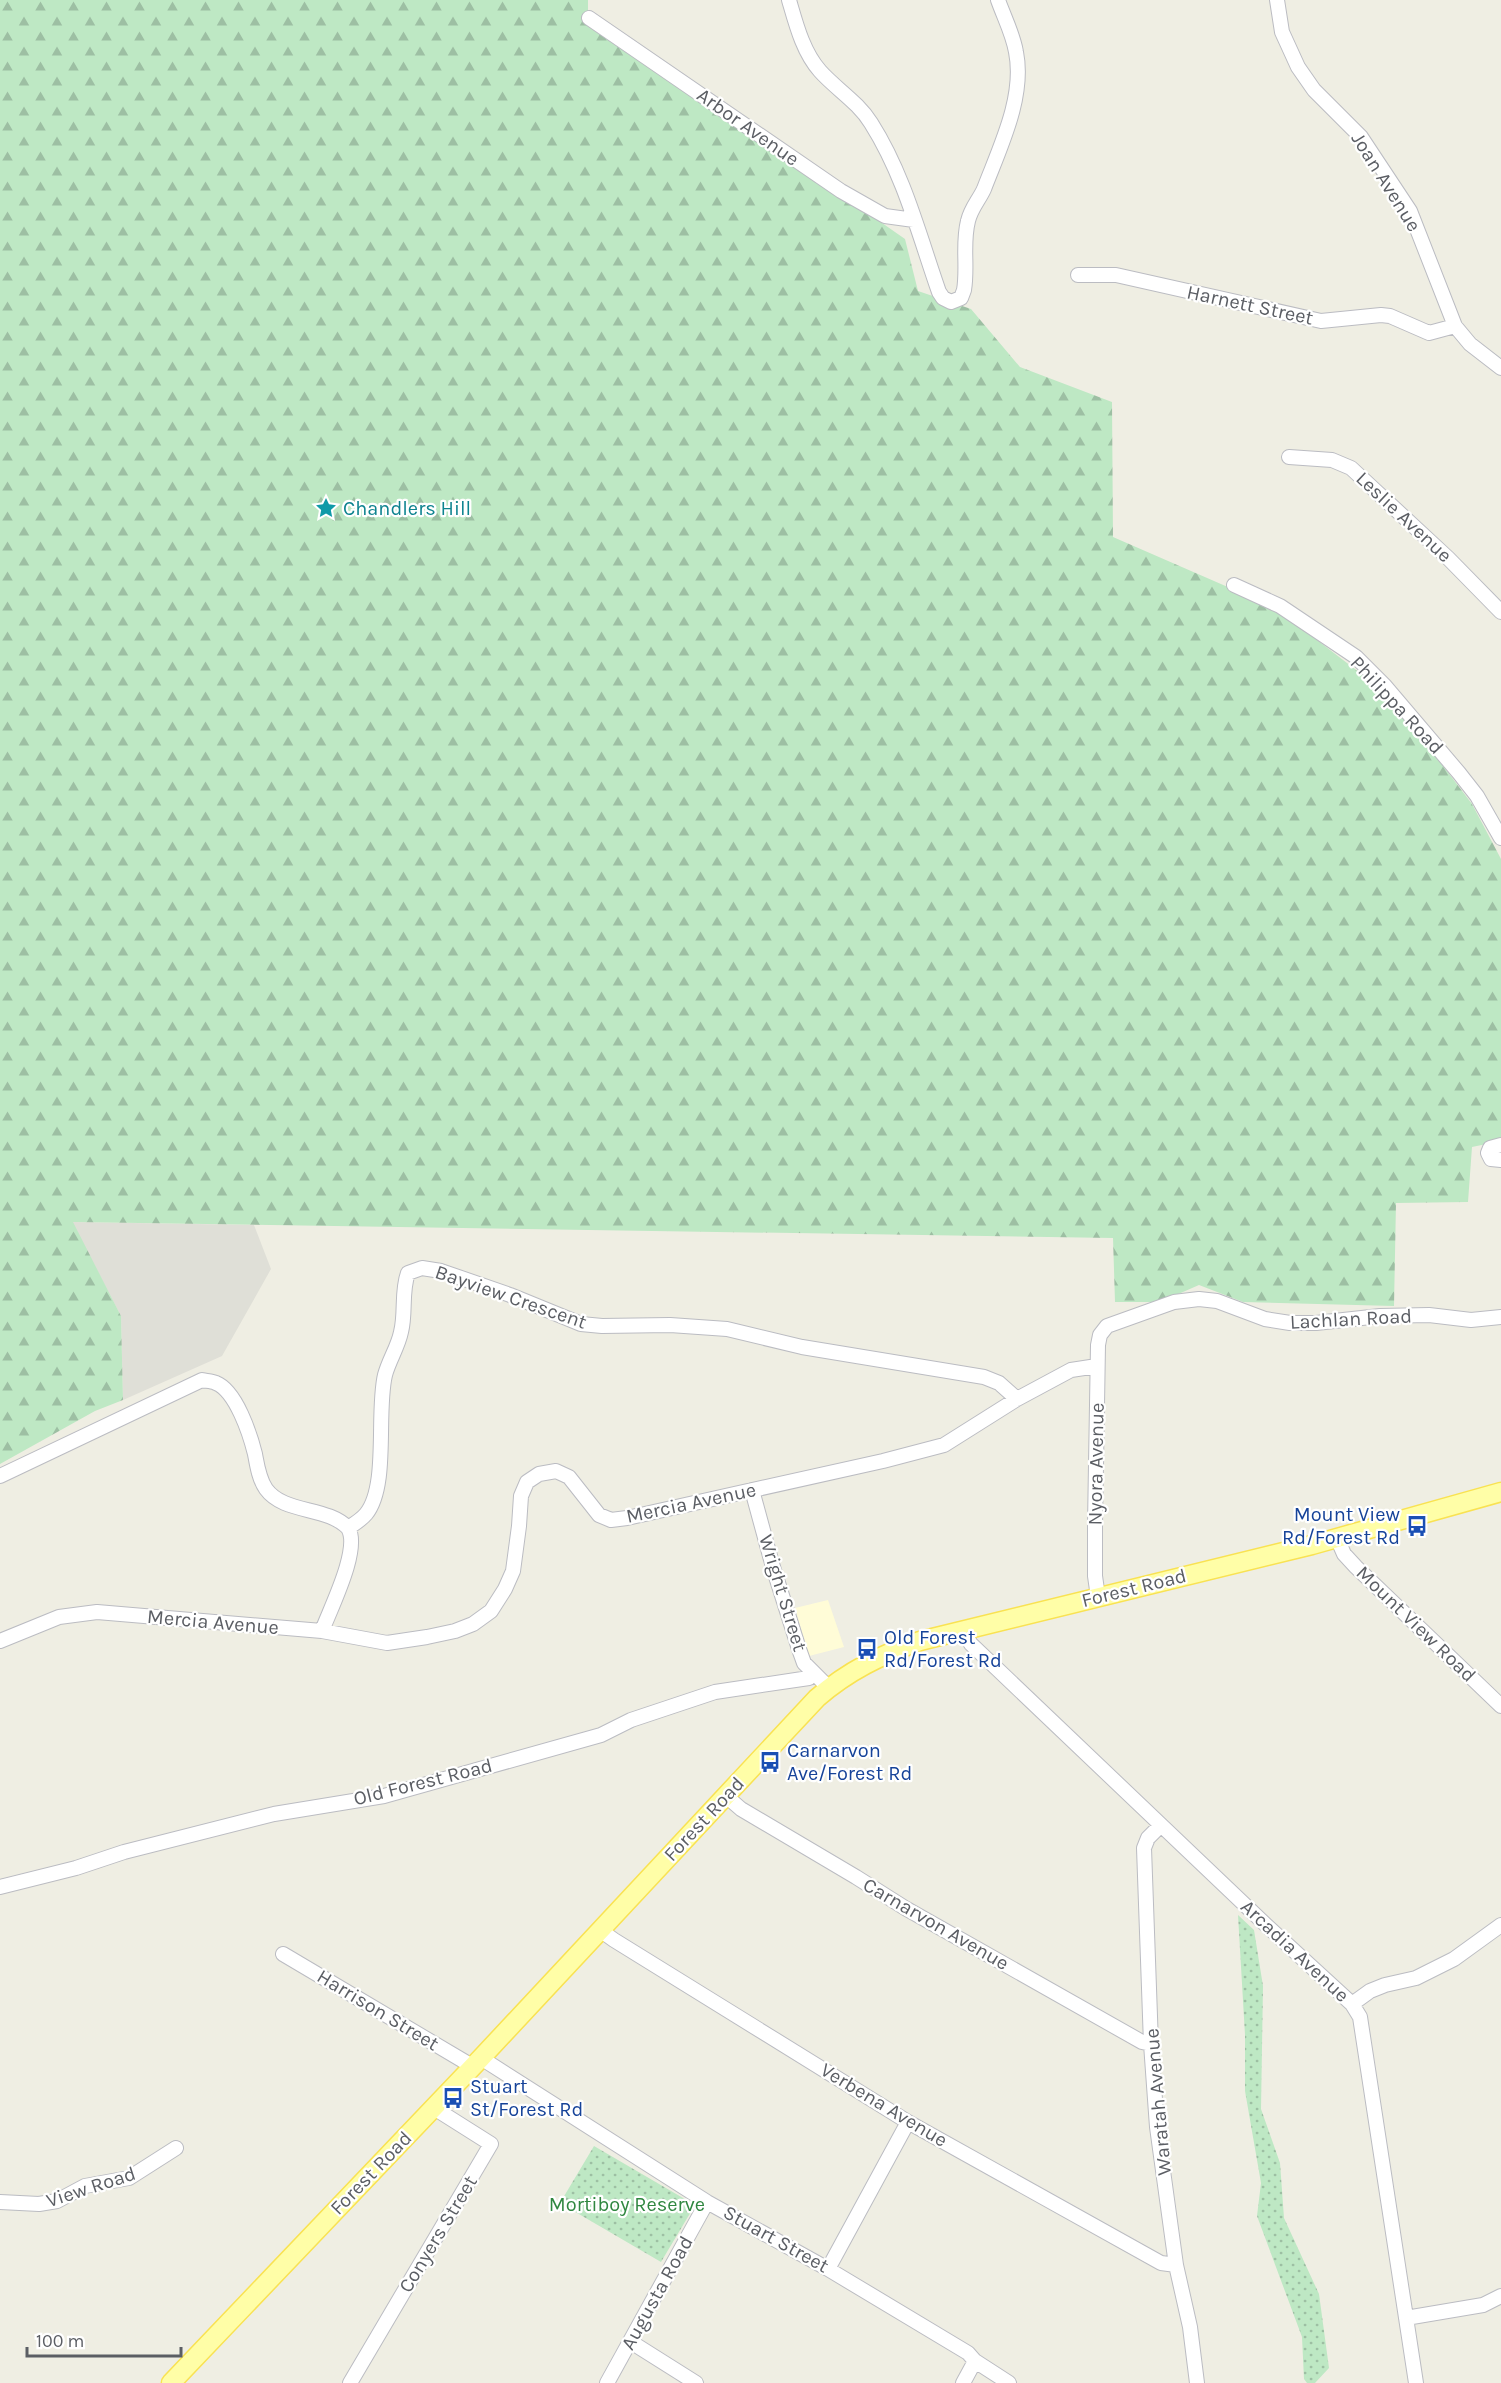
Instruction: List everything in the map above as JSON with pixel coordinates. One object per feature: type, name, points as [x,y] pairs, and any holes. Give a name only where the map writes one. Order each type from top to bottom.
[{"type":"main road","name":"Forest Road","points":[[171,2383],[434,2108],[823,1693],[882,1655],[962,1630],[1337,1538],[1501,1492]]},
{"type":"street","points":[[789,0],[810,57],[820,71],[859,107],[872,124],[896,171],[941,296],[951,302],[959,300],[965,284],[965,233],[968,221],[984,189],[1014,102],[1018,64],[1016,51],[998,0]]},
{"type":"street","name":"Joan Avenue","points":[[1277,0],[1282,32],[1298,67],[1314,90],[1362,137],[1410,211],[1455,326]]},
{"type":"street","name":"Arbor Avenue","points":[[589,18],[841,191],[885,216],[914,220]]},
{"type":"street","name":"Harnett Street","points":[[1078,275],[1116,275],[1309,319],[1329,321],[1376,315],[1390,316],[1429,333],[1455,326]]},
{"type":"street","points":[[1455,326],[1470,344],[1501,368]]},
{"type":"street","name":"Leslie Avenue","points":[[1289,457],[1332,460],[1351,468],[1448,558],[1501,612]]},
{"type":"street","name":"Philippa Road","points":[[1234,585],[1280,606],[1349,653],[1371,672],[1460,773],[1477,796],[1501,838]]},
{"type":"street","points":[[1495,1157],[1490,1148],[1501,1145]]},
{"type":"street","name":"Bayview Crescent","points":[[348,1528],[366,1515],[374,1498],[381,1467],[379,1437],[385,1376],[401,1332],[404,1285],[408,1274],[422,1268],[441,1271],[510,1295],[581,1324],[670,1325],[727,1329],[802,1347],[984,1377],[999,1383],[1017,1399]]},
{"type":"street","name":"Lachlan Road","points":[[1102,1332],[1111,1324],[1174,1302],[1199,1299],[1217,1301],[1265,1319],[1290,1323],[1380,1316],[1429,1315],[1471,1320],[1501,1317]]},
{"type":"street","name":"Nyora Avenue","points":[[1098,1597],[1095,1576],[1097,1366],[1098,1342],[1102,1332]]},
{"type":"street","name":"Mercia Avenue","points":[[0,1641],[59,1617],[97,1612],[322,1631],[387,1643],[455,1631],[473,1624],[491,1611],[509,1580],[513,1571],[518,1537],[521,1496],[527,1482],[539,1474],[556,1471],[569,1477],[599,1515],[611,1521],[883,1461],[944,1445],[1017,1399],[1071,1370],[1097,1366]]},
{"type":"street","points":[[0,1476],[202,1380],[216,1383],[227,1391],[239,1410],[252,1443],[261,1480],[267,1491],[283,1502],[336,1519],[352,1534],[346,1568],[322,1631]]},
{"type":"street","name":"Wright Street","points":[[752,1490],[804,1663],[823,1693]]},
{"type":"street","name":"Mount View Road","points":[[1337,1538],[1344,1554],[1356,1568],[1501,1706]]},
{"type":"street","name":"Arcadia Avenue","points":[[962,1630],[971,1644],[1352,2004],[1360,2017],[1416,2383]]},
{"type":"street","points":[[804,1663],[809,1678],[823,1693]]},
{"type":"street","name":"Old Forest Road","points":[[0,1887],[274,1814],[384,1796],[601,1735],[631,1720],[715,1692],[809,1678]]},
{"type":"street","name":"Carnarvon Avenue","points":[[726,1796],[741,1809],[905,1908],[1142,2042],[1151,2044]]},
{"type":"street","name":"Waratah Avenue","points":[[1161,1825],[1148,1838],[1144,1848],[1151,2044],[1157,2127],[1176,2265],[1190,2327],[1197,2383]]},
{"type":"street","points":[[1352,2004],[1370,1991],[1416,1978],[1454,1959],[1501,1925]]},
{"type":"street","name":"Verbena Avenue","points":[[600,1930],[909,2121],[1161,2263],[1176,2265]]},
{"type":"street","name":"Harrison Street","points":[[283,1954],[476,2062]]},
{"type":"street","name":"Stuart Street","points":[[476,2062],[707,2202],[828,2269],[968,2353],[975,2361],[1009,2383]]},
{"type":"street","name":"Conyers Street","points":[[350,2383],[491,2144],[434,2108]]},
{"type":"street","points":[[828,2269],[909,2121]]},
{"type":"street","name":"View Road","points":[[0,2202],[39,2204],[57,2201],[85,2186],[129,2178],[176,2148]]},
{"type":"street","name":"Augusta Road","points":[[607,2383],[707,2202]]},
{"type":"street","points":[[1406,2318],[1483,2305],[1501,2296]]},
{"type":"street","points":[[631,2342],[696,2383]]},
{"type":"street","points":[[963,2383],[975,2361]]},
{"type":"shaded area","points":[[72,1222],[254,1225],[271,1269],[222,1356],[123,1400],[121,1316]]},
{"type":"shaded area","points":[[828,1600],[844,1647],[809,1656],[795,1608]]},
{"type":"green space","points":[[0,0],[588,0],[588,18],[905,239],[918,291],[971,309],[1020,367],[1112,402],[1113,537],[1274,607],[1390,696],[1472,804],[1501,859],[1501,1141],[1472,1147],[1468,1202],[1396,1203],[1394,1306],[1243,1302],[1199,1285],[1160,1302],[1115,1302],[1113,1238],[73,1222],[121,1316],[123,1400],[95,1411],[0,1464]]},
{"type":"green space","points":[[1238,1915],[1254,1930],[1263,1986],[1261,2109],[1280,2163],[1284,2218],[1319,2294],[1329,2368],[1315,2383],[1307,2383],[1304,2379],[1302,2337],[1257,2216],[1261,2183],[1245,2091],[1245,2035]]},
{"type":"green space","name":"Mortiboy Reserve","points":[[594,2146],[695,2205],[661,2262],[560,2203]]},
{"type":"place","name":"Chandlers Hill","points":[[326,508]]},
{"type":"place","name":"Mount View Rd/Forest Rd","points":[[1417,1526]]},
{"type":"place","name":"Old Forest Rd/Forest Rd","points":[[867,1649]]},
{"type":"place","name":"Carnarvon Ave/Forest Rd","points":[[770,1762]]},
{"type":"place","name":"Stuart St/Forest Rd","points":[[453,2098]]}]
